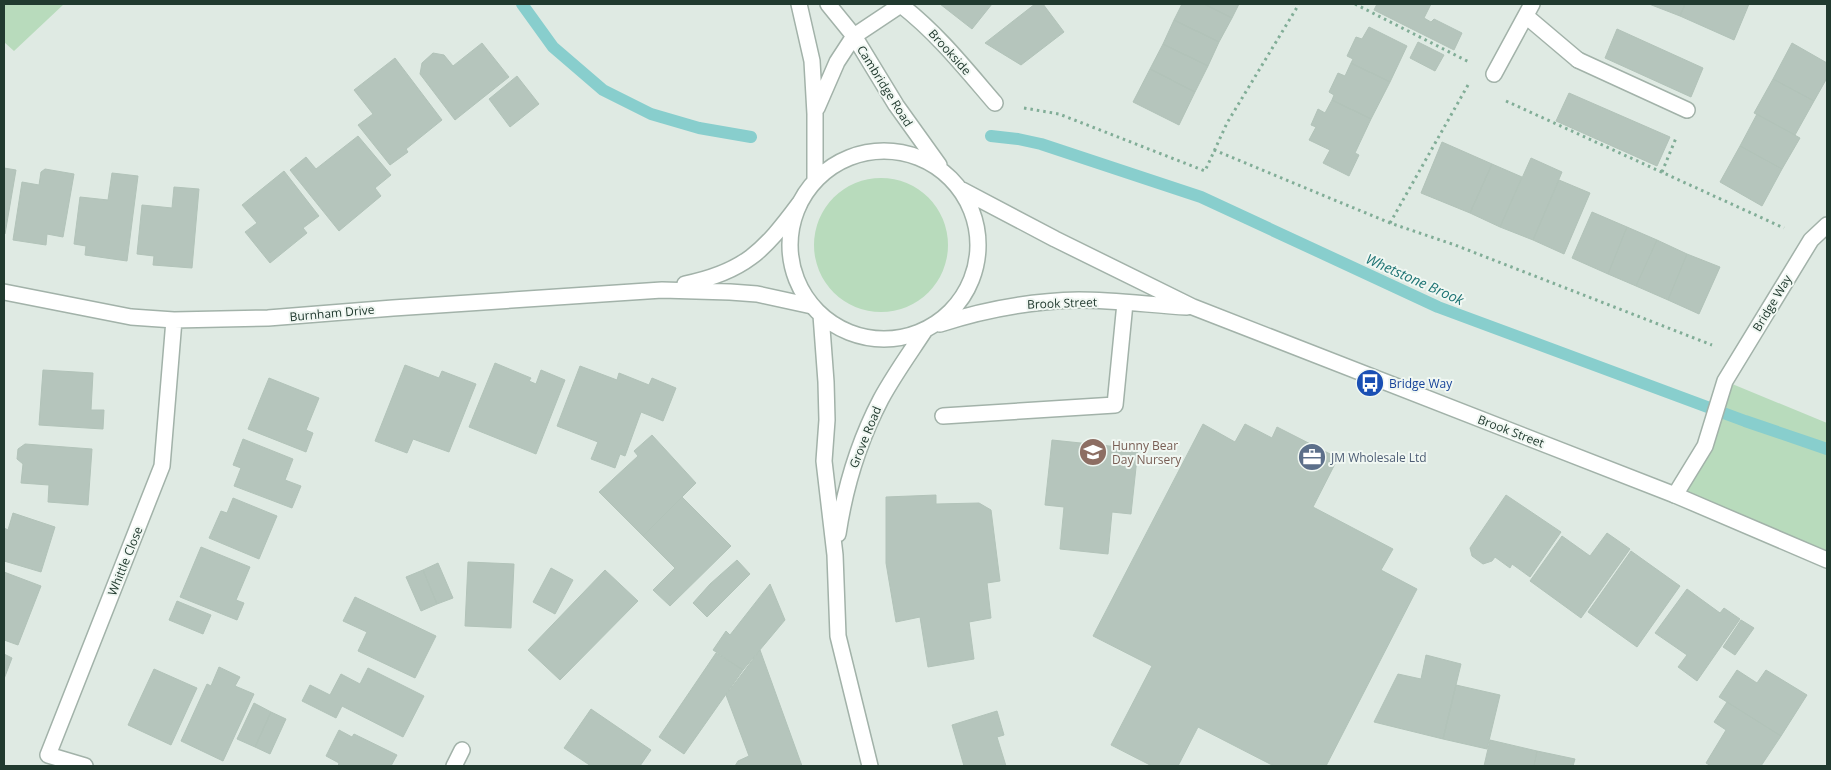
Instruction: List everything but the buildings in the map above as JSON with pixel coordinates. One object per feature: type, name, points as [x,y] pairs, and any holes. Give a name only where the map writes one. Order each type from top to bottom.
[{"type":"street","points":[[799,4],[812,61],[815,114],[815,180]]},
{"type":"street","name":"Cambridge Road","points":[[828,4],[854,36],[896,105],[942,169]]},
{"type":"street","points":[[815,114],[837,62],[854,36],[902,5]]},
{"type":"street","name":"Brookside","points":[[902,5],[941,40],[995,103]]},
{"type":"street","points":[[1494,74],[1529,10],[1578,60],[1687,110]]},
{"type":"street","points":[[817,311],[798,283],[790,257],[791,230],[799,204],[815,180],[836,163],[862,152],[890,150],[917,156],[942,169],[962,190],[975,218],[979,249],[972,279],[957,306],[929,328]]},
{"type":"street","name":"Brook Street","points":[[962,190],[1055,239],[1193,307],[1675,495],[1827,560]]},
{"type":"street","name":"Burnham Drive","points":[[662,290],[703,281],[736,268],[767,244],[799,204]]},
{"type":"street","name":"Bridge Way","points":[[1675,495],[1704,446],[1725,381],[1811,240],[1827,225]]},
{"type":"street","name":"Burnham Drive","points":[[4,292],[131,317],[174,320],[268,318],[662,290],[748,293],[817,311]]},
{"type":"street","name":"Brook Street","points":[[817,311],[844,330],[871,339],[899,338],[971,314],[1002,307],[1039,302],[1081,300],[1193,307]]},
{"type":"street","points":[[943,416],[1115,404],[1125,303]]},
{"type":"street","name":"Grove Road","points":[[817,311],[826,382],[827,420],[824,460],[835,555],[838,636],[870,766]]},
{"type":"street","name":"Whittle Close","points":[[86,766],[45,760],[162,466],[174,320]]},
{"type":"street","name":"Grove Road","points":[[835,555],[842,510],[851,471],[865,434],[881,398],[929,328]]},
{"type":"street","points":[[454,766],[462,750]]},
{"type":"path","points":[[995,103],[1059,114],[1205,171],[1227,123],[1300,4]]},
{"type":"path","points":[[1355,4],[1494,74]]},
{"type":"path","points":[[1390,224],[1469,84],[1494,74]]},
{"type":"path","points":[[1504,100],[1811,240]]},
{"type":"path","points":[[1662,172],[1687,110]]},
{"type":"path","points":[[1214,150],[1390,224],[1455,244],[1740,355]]},
{"type":"green space","points":[[4,4],[64,4],[14,51],[4,42]]},
{"type":"green space","points":[[881,178],[907,183],[929,197],[943,219],[948,245],[943,271],[929,293],[907,307],[881,312],[855,307],[833,293],[819,271],[814,245],[819,219],[833,197],[855,183]]},
{"type":"green space","points":[[1725,381],[1827,423],[1827,560],[1675,495]]},
{"type":"waterway","name":"Whetstone Brook","points":[[522,4],[553,47],[603,90],[651,114],[699,128],[751,137]]},
{"type":"waterway","name":"Whetstone Brook","points":[[991,136],[1041,144],[1201,197],[1438,307],[1745,421],[1827,449]]},
{"type":"place","name":"Bridge Way","points":[[1370,383]]},
{"type":"place","name":"Hunny Bear Day Nursery","points":[[1093,452]]},
{"type":"place","name":"JM Wholesale Ltd","points":[[1312,457]]}]
